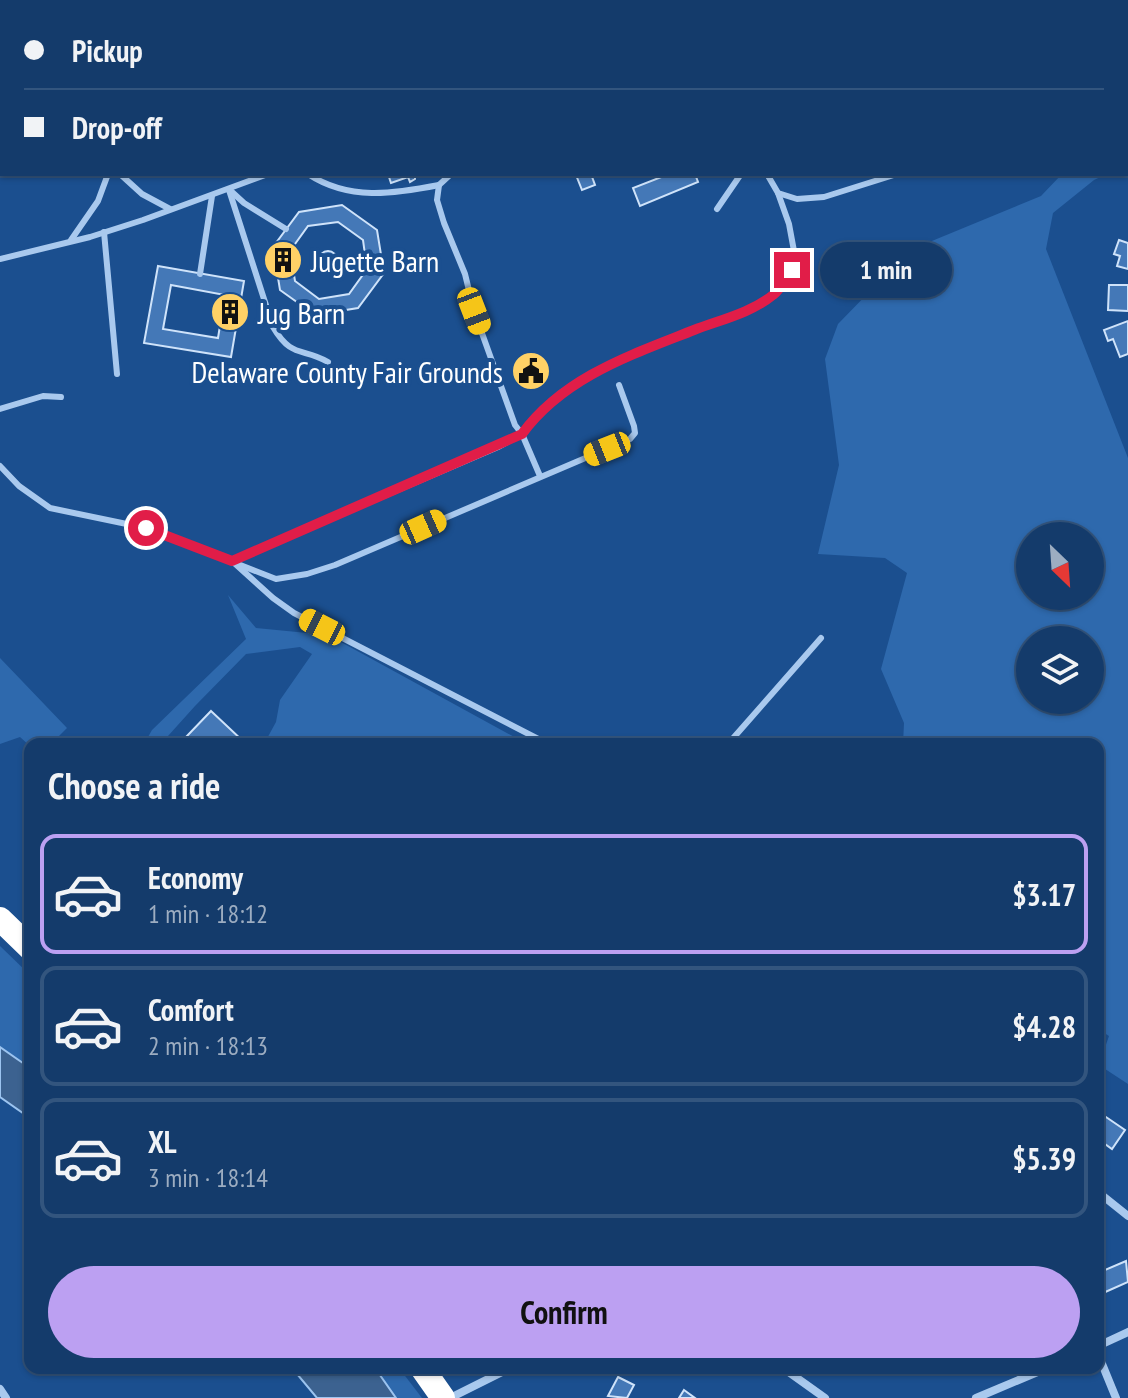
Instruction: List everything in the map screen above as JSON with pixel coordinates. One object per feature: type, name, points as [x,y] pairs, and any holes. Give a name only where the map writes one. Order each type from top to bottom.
[{"type":"highway","points":[[0,919],[24,942]]},
{"type":"highway","points":[[426,1374],[443,1398]]},
{"type":"street","points":[[1104,1197],[1128,1216]]},
{"type":"street","points":[[1104,1343],[1128,1332]]},
{"type":"street","points":[[1104,1369],[1116,1398]]},
{"type":"street","points":[[450,1398],[498,1374]]},
{"type":"street","points":[[791,1374],[825,1398]]},
{"type":"street","points":[[976,1398],[1033,1374]]},
{"type":"street","points":[[0,1389],[6,1398]]},
{"type":"lane","points":[[71,240],[98,201],[107,176]]},
{"type":"lane","points":[[122,176],[142,194],[170,209]]},
{"type":"lane","points":[[0,259],[104,232],[263,176]]},
{"type":"lane","points":[[311,176],[325,185],[390,195],[439,185],[449,176]]},
{"type":"lane","points":[[717,209],[740,176]]},
{"type":"lane","points":[[232,561],[522,434],[562,392],[595,372],[754,307],[776,293],[792,270],[794,251],[789,224],[768,176]]},
{"type":"lane","points":[[778,193],[797,199],[824,197],[891,176]]},
{"type":"lane","points":[[439,185],[437,200],[465,274],[474,311],[515,425],[540,476]]},
{"type":"lane","points":[[229,190],[286,229]]},
{"type":"lane","points":[[229,190],[273,327],[283,344],[301,354],[318,356],[328,362]]},
{"type":"lane","points":[[200,274],[212,196]]},
{"type":"lane","points":[[104,232],[117,374]]},
{"type":"lane","points":[[0,466],[19,486],[50,508],[146,528],[276,579],[335,565],[630,439],[635,433],[634,426],[619,385]]},
{"type":"lane","points":[[0,409],[43,396],[61,397]]},
{"type":"lane","points":[[232,561],[294,613],[536,738]]},
{"type":"lane","points":[[733,738],[821,638]]},
{"type":"shaded area","points":[[1060,176],[1103,176],[1053,213],[1046,249],[1128,458],[1128,1084],[1104,1068],[1104,1050],[1109,1036],[1104,1033],[1104,738],[903,738],[904,723],[881,669],[907,573],[885,558],[818,554],[839,465],[825,359],[838,324],[910,250],[1041,196]]},
{"type":"shaded area","points":[[228,595],[256,628],[328,635],[516,738],[267,738],[276,722],[280,700],[312,654],[300,647],[246,654],[167,738],[147,738],[152,730],[246,639]]},
{"type":"shaded area","points":[[0,658],[67,728],[57,738],[24,738],[24,741],[20,737],[0,744]]},
{"type":"shaded area","points":[[0,946],[24,969],[24,1064],[0,1047]]},
{"type":"shaded area","points":[[0,1047],[24,1064],[24,1114],[0,1097]]},
{"type":"shaded area","points":[[297,1374],[379,1374],[396,1398],[317,1398]]},
{"type":"shaded area","points":[[379,1374],[404,1374],[422,1398],[396,1398]]},
{"type":"building","points":[[389,176],[415,176],[410,182],[408,177],[391,183]]},
{"type":"building","points":[[576,176],[592,176],[595,185],[582,190]]},
{"type":"building","points":[[664,176],[696,176],[698,182],[640,206],[633,188]]},
{"type":"building","name":"Jugette Barn","points":[[342,205],[377,230],[384,273],[358,308],[315,315],[280,290],[273,247],[299,212]],"holes":[[[338,222],[363,240],[367,269],[349,294],[319,299],[295,281],[290,251],[308,226]]]},
{"type":"building","points":[[1119,240],[1128,243],[1128,269],[1117,266],[1120,256],[1114,254]]},
{"type":"building","name":"Jugette Barn","points":[[324,251],[332,251],[337,260],[335,267],[324,269],[319,264],[319,256]]},
{"type":"building","name":"Jug Barn","points":[[158,266],[244,281],[231,357],[144,343]],"holes":[[[171,285],[225,295],[218,338],[163,329]]]},
{"type":"building","points":[[1109,285],[1128,285],[1128,311],[1108,310]]},
{"type":"building","points":[[1128,321],[1128,354],[1120,357],[1113,339],[1108,341],[1104,330]]},
{"type":"building","points":[[211,711],[240,738],[187,738]]},
{"type":"building","points":[[1104,1116],[1125,1130],[1112,1149],[1104,1143]]},
{"type":"building","points":[[1126,1261],[1128,1282],[1104,1293],[1104,1270]]},
{"type":"building","points":[[618,1377],[634,1385],[627,1398],[608,1396]]},
{"type":"building","points":[[684,1390],[695,1398],[679,1398]]},
{"type":"place","name":"Jugette Barn","points":[[283,260]]},
{"type":"place","name":"Jug Barn","points":[[230,312]]},
{"type":"place","name":"Delaware County Fair Grounds","points":[[531,371]]},
{"type":"route","points":[[146,528],[232,561],[498,447],[522,434],[562,392],[595,372],[754,307],[776,293],[792,270]]}]
